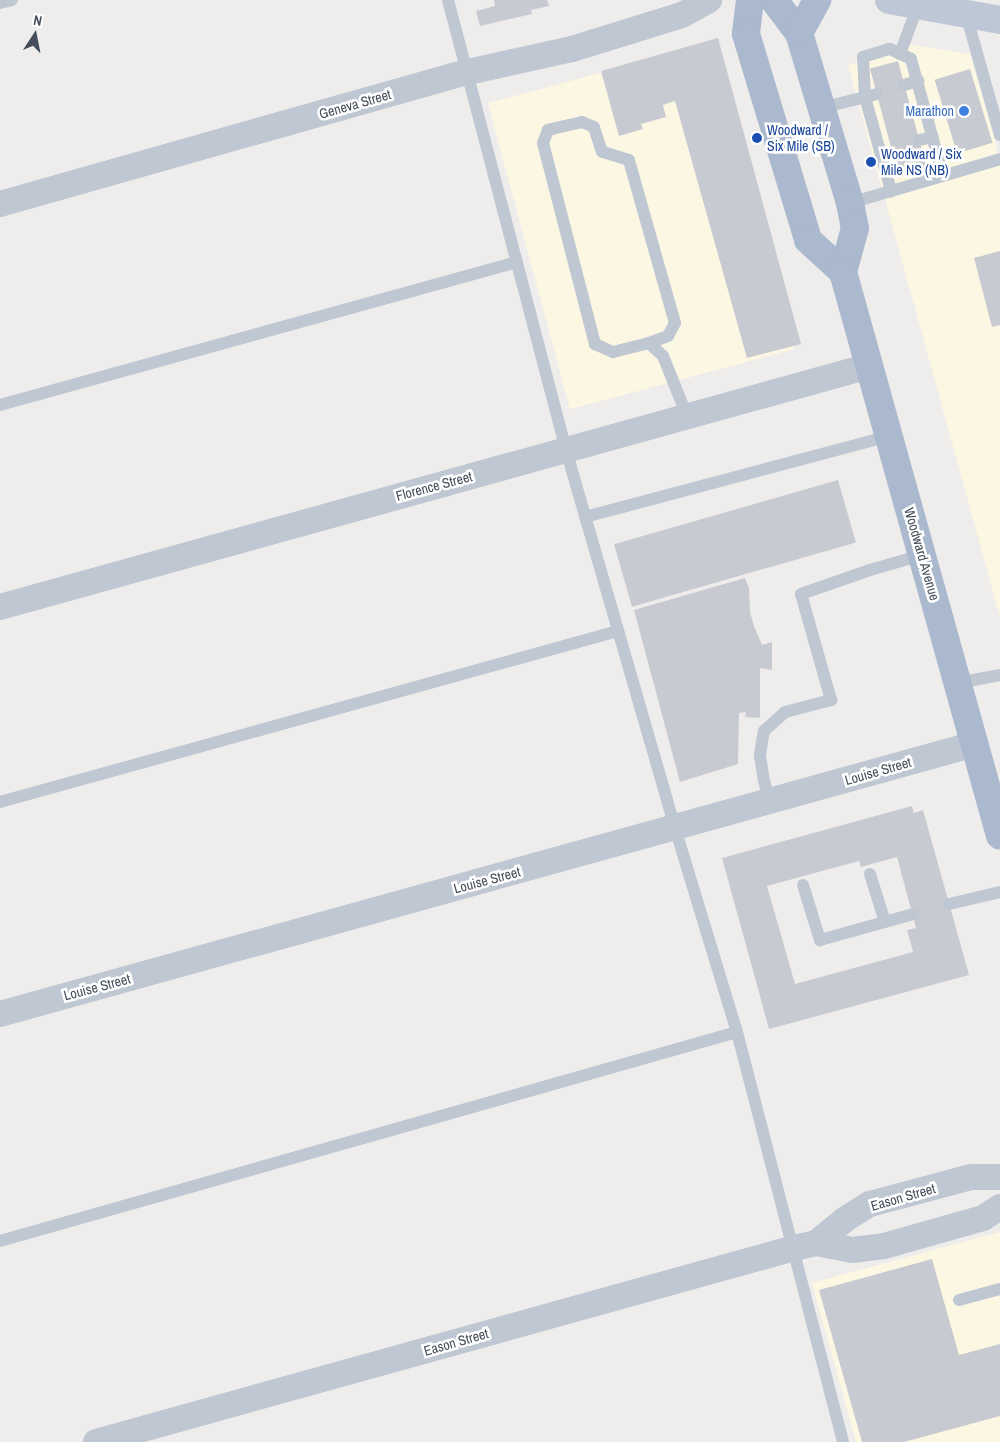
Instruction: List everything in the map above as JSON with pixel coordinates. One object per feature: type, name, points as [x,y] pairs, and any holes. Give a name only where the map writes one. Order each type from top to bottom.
[{"type":"main road","points":[[750,0],[746,34],[808,240],[843,272],[855,228],[850,203],[799,32],[774,0]]},
{"type":"main road","points":[[799,32],[817,0]]},
{"type":"main road","points":[[889,0],[1000,20]]},
{"type":"main road","name":"Woodward Avenue","points":[[843,272],[1000,836]]},
{"type":"street","name":"Geneva Street","points":[[0,204],[468,72],[572,49],[682,16],[709,0]]},
{"type":"street","name":"Florence Street","points":[[0,607],[869,366]]},
{"type":"street","name":"Louise Street","points":[[0,1014],[974,744]]},
{"type":"street","name":"Eason Street","points":[[96,1442],[805,1245],[870,1204],[972,1177],[1000,1177]]},
{"type":"street","name":"Eason Street","points":[[805,1245],[852,1250],[884,1246],[983,1218],[1000,1207]]},
{"type":"lane","points":[[0,4],[12,0]]},
{"type":"lane","points":[[448,0],[585,517],[675,828],[737,1032],[805,1245],[843,1442]]},
{"type":"lane","points":[[900,54],[918,5]]},
{"type":"lane","points":[[966,14],[1000,135]]},
{"type":"lane","points":[[892,191],[886,149],[871,96],[863,57],[890,49],[911,59],[943,176]]},
{"type":"lane","points":[[904,85],[918,81]]},
{"type":"lane","points":[[822,108],[871,96]]},
{"type":"lane","points":[[911,112],[925,109]]},
{"type":"lane","points":[[582,122],[594,127],[602,152],[629,160],[675,323],[668,336],[648,343],[613,352],[595,344],[543,143],[548,130],[582,122]]},
{"type":"lane","points":[[919,140],[933,136]]},
{"type":"lane","points":[[850,203],[1000,160]]},
{"type":"lane","points":[[0,405],[517,262]]},
{"type":"lane","points":[[648,343],[663,356],[687,416]]},
{"type":"lane","points":[[585,517],[889,436]]},
{"type":"lane","points":[[770,802],[760,756],[764,731],[785,712],[831,700],[801,594],[870,570],[922,555]]},
{"type":"lane","points":[[0,802],[618,630]]},
{"type":"lane","points":[[957,683],[1000,675]]},
{"type":"lane","points":[[870,874],[885,922]]},
{"type":"lane","points":[[803,885],[820,940],[913,914]]},
{"type":"lane","points":[[949,904],[1000,892]]},
{"type":"lane","points":[[0,1242],[737,1032]]},
{"type":"lane","points":[[959,1300],[1000,1289]]},
{"type":"shaded area","points":[[712,43],[794,349],[570,409],[488,103]]},
{"type":"shaded area","points":[[911,45],[970,54],[1000,158],[1000,617],[848,65]]},
{"type":"shaded area","points":[[1000,1232],[1000,1442],[856,1442],[812,1283]]},
{"type":"building","points":[[494,0],[547,0],[549,6],[531,10],[532,14],[480,26],[476,11],[495,6]]},
{"type":"building","points":[[718,38],[801,344],[747,358],[675,101],[663,105],[666,117],[641,124],[643,129],[619,136],[601,71]]},
{"type":"building","points":[[898,61],[926,167],[898,175],[870,69]]},
{"type":"building","name":"Marathon","points":[[970,69],[993,143],[957,153],[935,80]]},
{"type":"building","points":[[1000,251],[1000,325],[992,327],[974,258]]},
{"type":"building","points":[[838,480],[856,542],[632,607],[614,544]]},
{"type":"building","points":[[745,578],[749,588],[750,612],[762,645],[772,642],[772,670],[760,668],[760,718],[745,717],[746,712],[739,713],[738,764],[680,782],[634,610]]},
{"type":"building","points":[[912,806],[914,813],[923,810],[969,975],[769,1029],[722,858]],"holes":[[[897,857],[916,928],[907,930],[913,952],[795,984],[767,886],[859,861],[861,867]]]},
{"type":"building","points":[[932,1259],[959,1355],[1000,1344],[1000,1416],[904,1442],[862,1442],[819,1290]]},
{"type":"place","name":"Marathon","points":[[964,111]]},
{"type":"place","name":"Woodward / Six Mile (SB)","points":[[757,138]]},
{"type":"place","name":"Woodward / Six Mile NS (NB)","points":[[871,162]]}]
